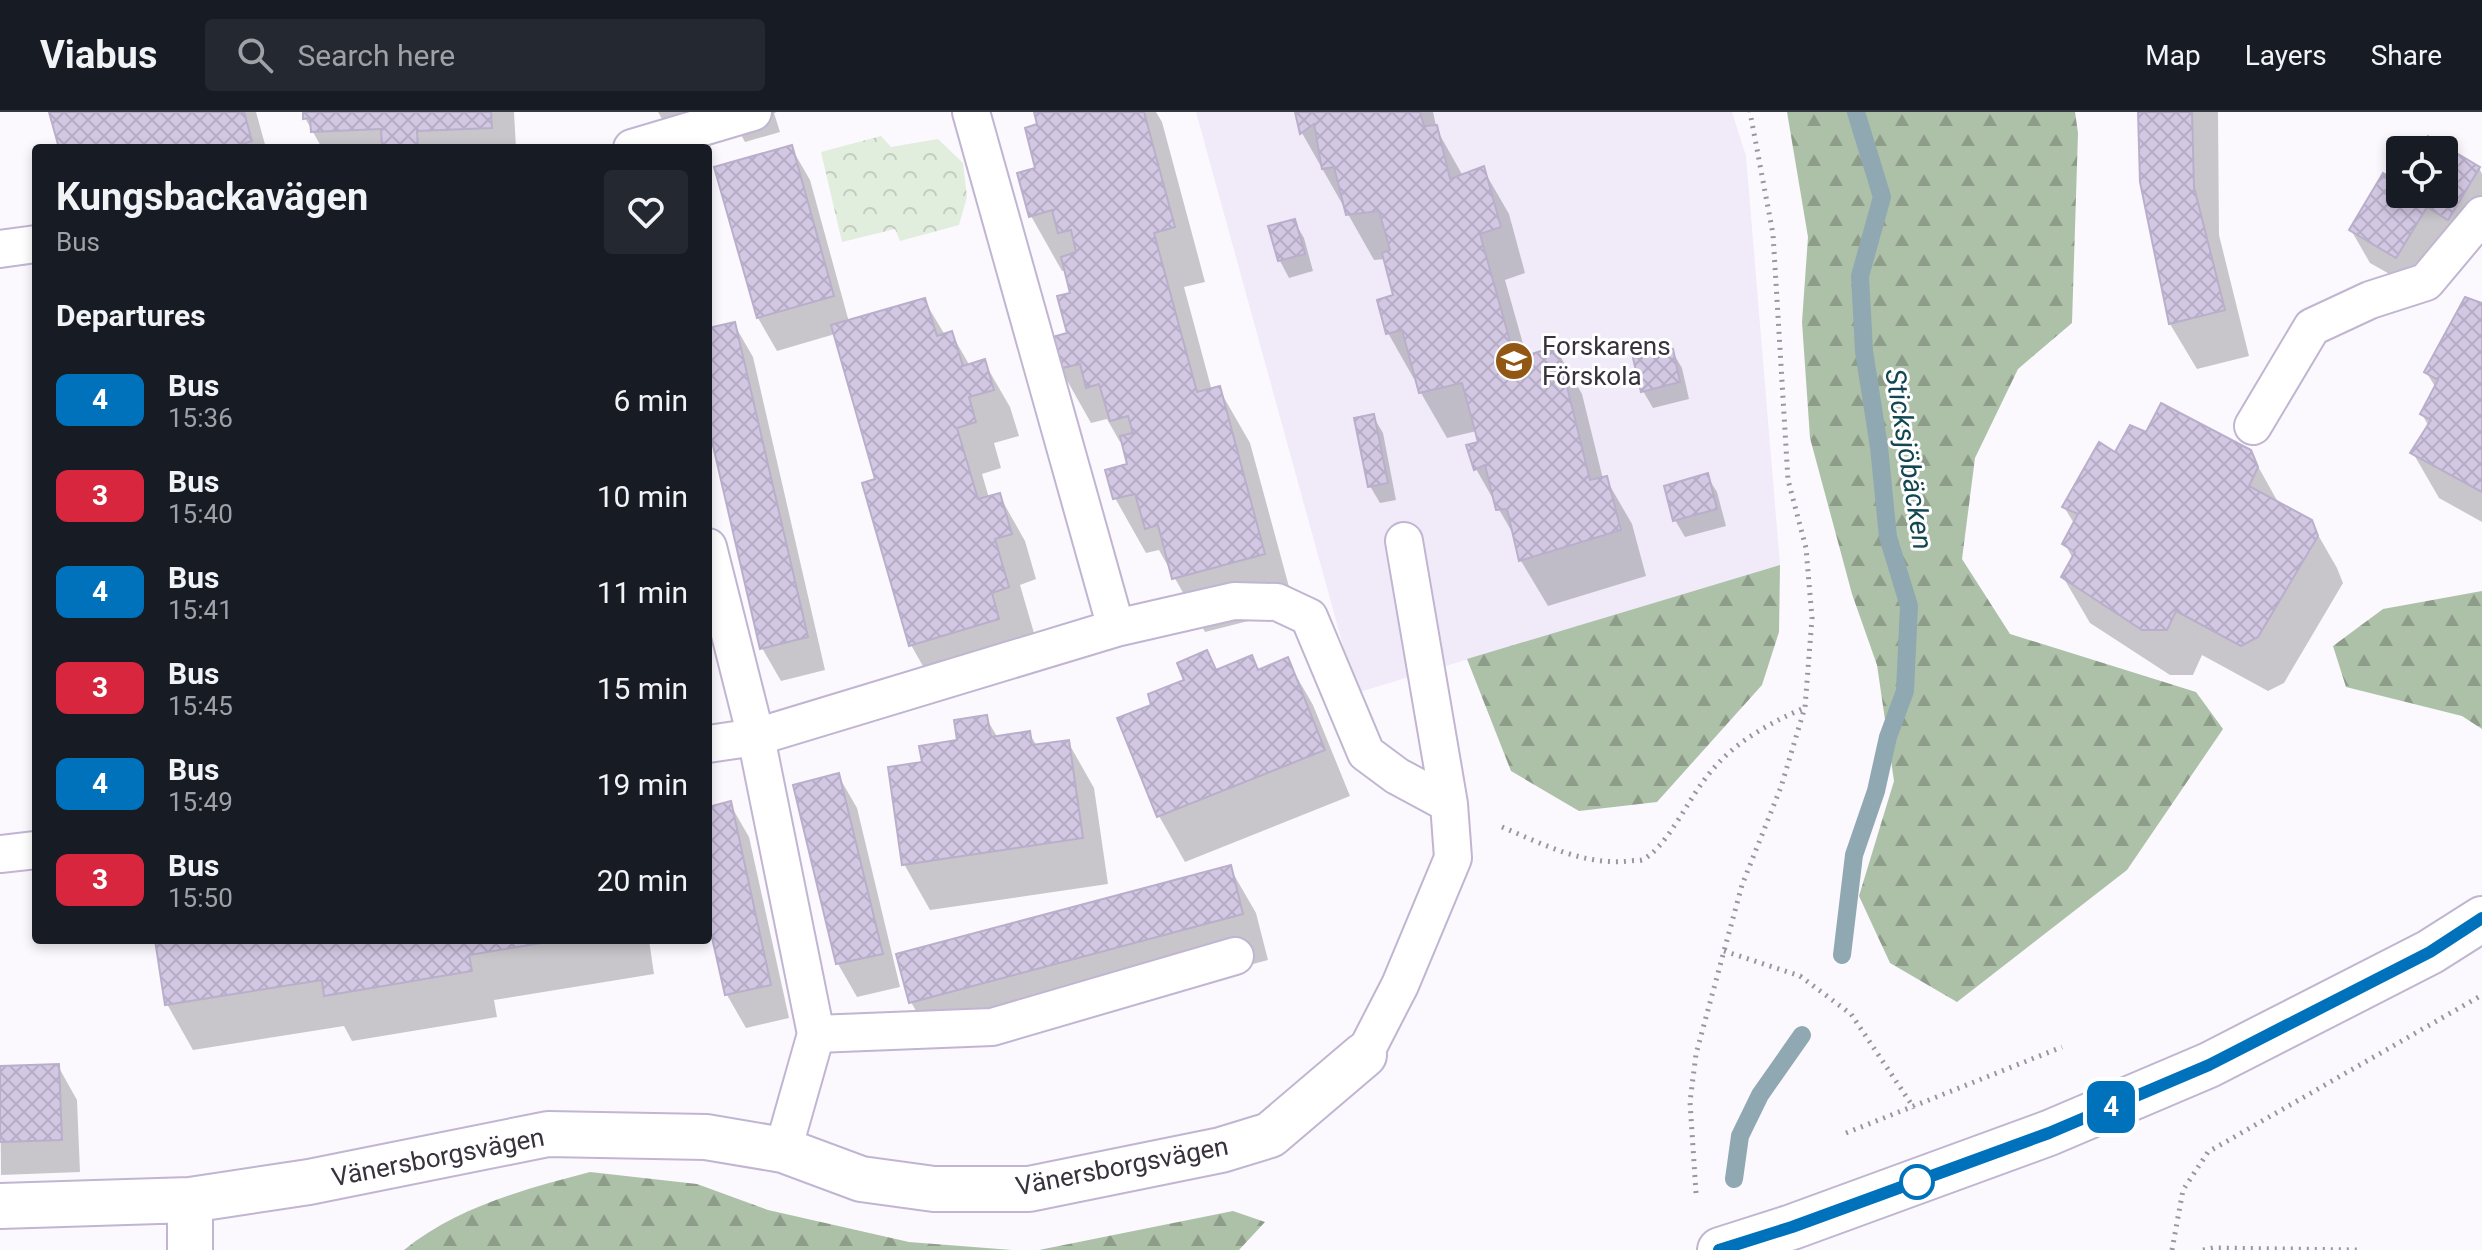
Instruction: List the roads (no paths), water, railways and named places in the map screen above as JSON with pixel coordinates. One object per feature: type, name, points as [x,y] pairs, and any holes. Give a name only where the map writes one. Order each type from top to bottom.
[{"type":"street","points":[[1720,1250],[1792,1227],[2049,1133],[2209,1065],[2430,952],[2482,919]]},
{"type":"street","name":"Vänersborgsvägen","points":[[0,1206],[190,1200],[309,1182],[548,1134],[706,1137],[783,1150],[861,1179],[934,1189],[1029,1189],[1221,1150],[1270,1135],[1364,1055]]},
{"type":"street","points":[[190,1200],[190,1250]]},
{"type":"lane","points":[[645,144],[753,112]]},
{"type":"lane","points":[[971,112],[1116,628]]},
{"type":"lane","points":[[2253,426],[2312,327],[2370,300],[2426,282],[2482,215]]},
{"type":"lane","points":[[0,249],[32,245]]},
{"type":"lane","points":[[1364,1055],[1406,972],[1453,858],[1449,804],[1404,541]]},
{"type":"lane","points":[[712,563],[756,737],[816,1034],[783,1150]]},
{"type":"lane","points":[[712,743],[756,737],[1116,628],[1234,601],[1277,602],[1309,617],[1366,753],[1397,776],[1449,804]]},
{"type":"lane","points":[[0,854],[32,850]]},
{"type":"lane","points":[[816,1034],[992,1027],[1235,956]]},
{"type":"waterway","name":"Sticksjöbäcken","points":[[1842,955],[1854,855],[1876,791],[1888,737],[1905,691],[1909,606],[1888,537],[1879,447],[1864,351],[1860,276],[1882,197],[1856,112]]},
{"type":"waterway","name":"Sticksjöbäcken","points":[[1734,1179],[1740,1136],[1760,1095],[1802,1035]]},
{"type":"place","name":"Forskarens Förskola","points":[[1514,361]]}]
